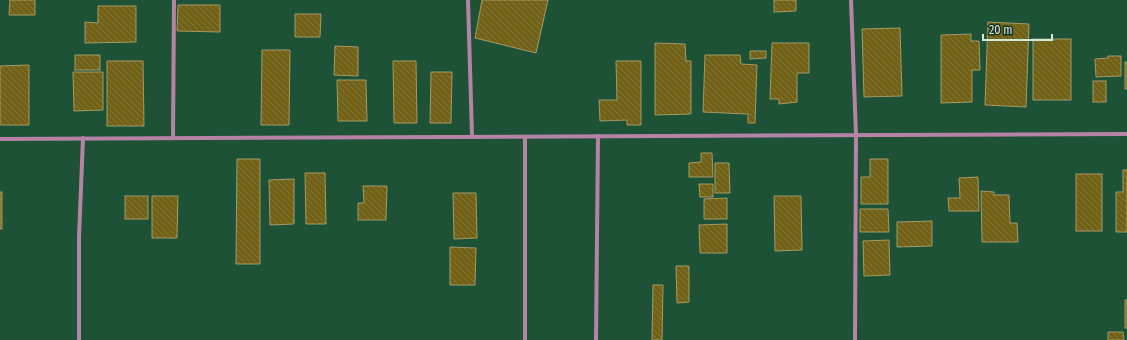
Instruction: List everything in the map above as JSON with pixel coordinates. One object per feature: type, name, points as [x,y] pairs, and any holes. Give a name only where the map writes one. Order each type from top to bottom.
[{"type":"street","points":[[173,138],[174,0]]},
{"type":"street","points":[[468,0],[472,136]]},
{"type":"street","points":[[851,0],[856,135],[855,340]]},
{"type":"street","points":[[0,139],[472,136],[525,138],[598,136],[1127,134]]},
{"type":"street","points":[[596,340],[598,136]]},
{"type":"street","points":[[79,340],[79,236],[83,138]]},
{"type":"street","points":[[524,340],[525,138]]},
{"type":"building","points":[[10,0],[35,0],[35,15],[9,15]]},
{"type":"building","points":[[482,0],[548,0],[536,53],[475,38]]},
{"type":"building","points":[[774,0],[796,0],[796,11],[774,12]]},
{"type":"building","points":[[178,5],[220,5],[220,32],[177,31]]},
{"type":"building","points":[[98,6],[136,6],[136,42],[85,43],[85,22],[98,23]]},
{"type":"building","points":[[295,14],[321,14],[320,37],[295,37]]},
{"type":"building","points":[[988,22],[1029,24],[1026,107],[985,105]]},
{"type":"building","points":[[900,28],[902,96],[864,97],[862,29]]},
{"type":"building","points":[[971,34],[971,41],[979,41],[980,70],[972,70],[972,102],[941,103],[941,35]]},
{"type":"building","points":[[1033,39],[1071,39],[1071,100],[1033,100]]},
{"type":"building","points":[[655,43],[685,44],[686,61],[691,61],[691,114],[655,115]]},
{"type":"building","points":[[772,43],[809,43],[809,73],[797,73],[797,102],[779,104],[779,99],[770,99]]},
{"type":"building","points":[[335,46],[358,47],[358,76],[334,75]]},
{"type":"building","points":[[262,50],[290,50],[289,125],[261,125]]},
{"type":"building","points":[[750,51],[766,51],[766,58],[750,59]]},
{"type":"building","points":[[75,55],[100,55],[100,70],[75,70]]},
{"type":"building","points":[[705,55],[740,55],[741,64],[757,65],[755,123],[748,123],[748,114],[703,112]]},
{"type":"building","points":[[1108,56],[1121,56],[1121,76],[1096,77],[1095,59],[1108,58]]},
{"type":"building","points":[[107,61],[143,61],[144,126],[107,126]]},
{"type":"building","points":[[393,61],[416,61],[417,123],[394,123]]},
{"type":"building","points":[[616,61],[641,61],[641,125],[627,125],[627,120],[600,121],[599,100],[617,100]]},
{"type":"building","points":[[1125,62],[1127,62],[1127,89],[1125,89]]},
{"type":"building","points":[[29,65],[29,125],[0,125],[0,66]]},
{"type":"building","points":[[73,72],[103,72],[103,110],[74,111]]},
{"type":"building","points":[[431,72],[452,72],[451,123],[430,123]]},
{"type":"building","points":[[337,80],[366,80],[367,121],[338,121]]},
{"type":"building","points":[[1093,81],[1106,81],[1106,102],[1093,102]]},
{"type":"building","points":[[701,153],[712,153],[713,177],[689,177],[689,163],[701,162]]},
{"type":"building","points":[[237,159],[260,159],[260,264],[236,264]]},
{"type":"building","points":[[870,159],[888,159],[888,204],[861,204],[861,177],[870,177]]},
{"type":"building","points":[[715,163],[729,163],[730,193],[715,193]]},
{"type":"building","points":[[1123,170],[1127,170],[1127,232],[1116,232],[1116,192],[1123,192]]},
{"type":"building","points":[[305,173],[325,173],[326,224],[306,224]]},
{"type":"building","points":[[1076,174],[1102,174],[1102,231],[1076,231]]},
{"type":"building","points":[[978,177],[979,211],[949,211],[948,198],[960,198],[959,178]]},
{"type":"building","points":[[294,179],[294,224],[270,225],[269,180]]},
{"type":"building","points":[[699,184],[713,184],[713,197],[700,197]]},
{"type":"building","points":[[363,186],[387,186],[386,220],[358,220],[358,203],[364,203]]},
{"type":"building","points":[[981,191],[994,192],[994,195],[1009,195],[1010,223],[1017,223],[1018,242],[982,242]]},
{"type":"building","points":[[0,192],[2,192],[2,229],[0,229]]},
{"type":"building","points":[[453,193],[476,193],[477,238],[454,239]]},
{"type":"building","points":[[125,196],[148,196],[148,219],[125,219]]},
{"type":"building","points":[[152,196],[178,196],[177,238],[152,238]]},
{"type":"building","points":[[774,196],[801,196],[802,250],[775,251]]},
{"type":"building","points":[[727,198],[727,219],[704,219],[704,199]]},
{"type":"building","points":[[860,209],[888,209],[889,232],[860,232]]},
{"type":"building","points":[[932,221],[932,246],[897,247],[897,222]]},
{"type":"building","points":[[727,224],[727,253],[700,253],[699,225]]},
{"type":"building","points":[[889,240],[890,275],[864,276],[863,241]]},
{"type":"building","points":[[450,247],[476,248],[475,285],[450,285]]},
{"type":"building","points":[[676,266],[689,266],[689,302],[677,303]]},
{"type":"building","points":[[653,285],[663,285],[662,340],[652,340]]},
{"type":"building","points":[[1125,300],[1127,300],[1127,328],[1125,328]]},
{"type":"building","points":[[1108,332],[1123,332],[1124,340],[1108,340]]}]
